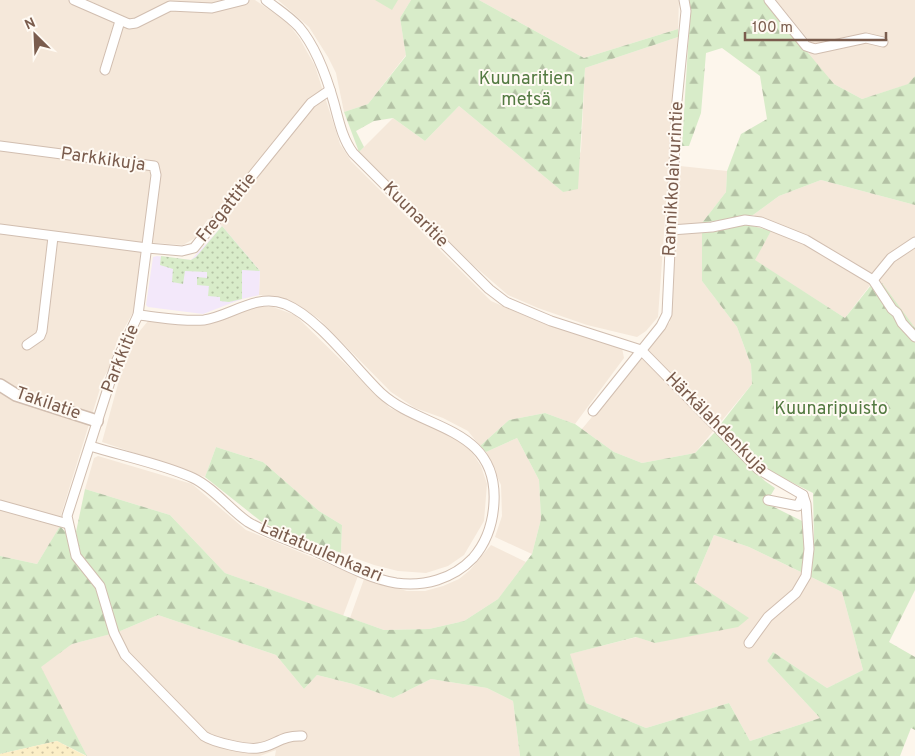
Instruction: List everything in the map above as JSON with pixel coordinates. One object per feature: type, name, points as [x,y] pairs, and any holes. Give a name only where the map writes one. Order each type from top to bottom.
[{"type":"street","points":[[74,0],[129,24],[136,23],[170,6],[212,8],[244,0]]},
{"type":"street","name":"Kuunaritie","points":[[266,0],[290,19],[304,35],[320,62],[345,142],[353,153],[489,290],[521,309],[551,321],[641,350]]},
{"type":"street","name":"Rannikkolaivurintie","points":[[593,411],[661,326],[667,314],[677,101],[686,11],[684,0]]},
{"type":"street","points":[[769,0],[806,46],[815,49],[866,38],[883,42]]},
{"type":"street","points":[[105,70],[120,21]]},
{"type":"street","name":"Fregattitie","points":[[0,229],[53,237],[182,251],[199,244],[311,102],[330,90]]},
{"type":"street","name":"Parkkikuja","points":[[0,146],[154,166],[156,175],[147,248]]},
{"type":"street","points":[[672,230],[712,227],[745,220],[761,222],[806,240],[873,280],[892,309],[898,313],[902,323],[915,337]]},
{"type":"street","points":[[27,346],[40,336],[42,331],[53,237]]},
{"type":"street","points":[[873,280],[891,258],[915,242]]},
{"type":"street","name":"Parkkitie","points":[[68,524],[67,516],[122,344],[138,315],[147,248]]},
{"type":"street","name":"Laitatuulenkaari","points":[[90,446],[194,478],[257,527],[362,572],[396,583],[426,583],[442,579],[469,562],[486,539],[493,518],[495,495],[487,466],[474,448],[455,432],[394,403],[316,326],[296,310],[284,304],[259,302],[203,320],[138,315]]},
{"type":"street","name":"Härkälahdenkuja","points":[[641,350],[758,469],[768,477],[800,492],[803,496]]},
{"type":"street","name":"Takilatie","points":[[0,385],[16,395],[98,421]]},
{"type":"street","points":[[768,500],[798,506],[803,496]]},
{"type":"street","points":[[749,643],[768,617],[796,594],[806,576],[809,549],[806,504],[803,496]]},
{"type":"street","points":[[0,505],[68,524],[73,534],[76,556],[100,586],[114,633],[125,656],[204,736],[212,740],[258,748],[288,735],[302,736]]},
{"type":"shaded area","points":[[0,0],[255,0],[287,22],[300,39],[315,66],[340,144],[351,161],[491,301],[547,325],[622,348],[624,358],[575,424],[545,413],[509,420],[480,446],[468,431],[443,418],[415,408],[391,392],[319,319],[295,303],[279,297],[259,295],[260,271],[222,226],[208,219],[195,238],[183,245],[142,242],[135,309],[117,341],[109,368],[103,379],[61,515],[62,523],[37,564],[0,556]]},
{"type":"shaded area","points":[[278,0],[411,0],[400,18],[406,55],[368,104],[344,112],[336,73],[328,57],[309,27]]},
{"type":"shaded area","points":[[479,0],[679,0],[678,29],[584,58]]},
{"type":"shaded area","points":[[776,0],[915,0],[915,76],[909,84],[862,99],[834,84],[808,56],[812,44]]},
{"type":"shaded area","points":[[678,37],[658,317],[646,331],[637,337],[587,325],[538,308],[508,295],[472,264],[359,152],[393,118],[425,141],[459,106],[563,192],[581,151],[585,68]]},
{"type":"shaded area","points":[[680,166],[727,171],[726,192],[702,223],[702,281],[737,327],[751,365],[752,384],[695,453],[642,463],[614,452],[582,429],[670,322]]},
{"type":"shaded area","points":[[821,180],[915,205],[915,328],[871,284],[845,318],[754,260],[775,224],[753,215],[779,196]]},
{"type":"shaded area","points":[[222,226],[260,271],[259,295],[242,299],[203,314],[148,307],[146,305],[153,257],[191,260]]},
{"type":"shaded area","points":[[255,307],[273,307],[295,315],[390,408],[441,430],[465,445],[473,454],[481,466],[487,484],[484,521],[464,555],[448,566],[426,573],[398,571],[374,565],[341,553],[342,525],[319,511],[263,462],[216,447],[205,477],[102,442],[129,344],[148,321],[204,324],[220,321]]},
{"type":"shaded area","points":[[517,438],[539,480],[541,519],[532,554],[495,537],[502,516],[501,485],[486,452]]},
{"type":"shaded area","points":[[98,456],[192,484],[246,530],[358,576],[343,616],[225,573],[170,515],[85,489],[94,458]]},
{"type":"shaded area","points":[[714,535],[749,547],[842,592],[863,670],[827,688],[773,652],[767,661],[820,718],[750,741],[729,703],[646,728],[586,703],[569,654],[637,637],[655,643],[748,619],[694,582]]},
{"type":"shaded area","points":[[491,545],[526,562],[498,599],[464,621],[429,629],[384,630],[350,618],[364,579],[407,591],[425,591],[459,579],[470,570]]},
{"type":"shaded area","points":[[158,615],[276,655],[304,689],[317,675],[353,684],[393,698],[431,679],[487,688],[513,701],[520,756],[275,756],[276,750],[260,756],[87,756],[40,667],[72,644],[118,632]]},
{"type":"green space","points":[[375,0],[398,0],[392,10]]},
{"type":"green space","name":"Kuunaritien metsä","points":[[411,0],[479,0],[584,58],[678,29],[678,37],[585,68],[578,189],[563,192],[459,106],[425,141],[393,118],[374,121],[356,131],[364,147],[359,152],[344,112],[368,104],[406,56],[400,18]]},
{"type":"green space","points":[[687,0],[764,0],[834,84],[862,99],[908,84],[915,76],[915,205],[821,180],[779,196],[753,215],[702,223],[726,192],[727,171],[741,134],[767,119],[760,76],[722,48],[706,53],[701,113],[689,146],[682,146],[690,14]]},
{"type":"green space","name":"Kuunaripuisto","points":[[745,224],[771,231],[755,260],[845,318],[872,284],[882,283],[915,328],[915,590],[889,642],[915,657],[915,730],[911,728],[900,756],[520,756],[513,701],[487,688],[431,679],[393,698],[353,684],[317,675],[304,689],[276,655],[158,615],[118,632],[103,582],[80,554],[76,532],[85,489],[170,515],[225,573],[384,630],[429,629],[464,621],[498,599],[532,554],[541,519],[539,480],[517,438],[486,452],[480,446],[509,420],[545,413],[575,424],[614,452],[642,463],[695,453],[716,431],[765,481],[775,488],[768,500],[772,506],[804,522],[806,549],[803,573],[749,547],[714,535],[694,582],[749,618],[738,627],[655,643],[636,637],[570,654],[586,703],[646,728],[729,703],[750,741],[820,718],[767,661],[773,652],[827,688],[863,670],[842,592],[811,577],[814,539],[813,493],[761,467],[720,425],[752,384],[751,365],[737,327],[702,281],[702,233]]},
{"type":"green space","points":[[222,226],[260,271],[242,270],[242,299],[229,302],[220,301],[220,297],[208,296],[209,286],[197,285],[197,277],[207,278],[207,272],[185,271],[183,284],[172,282],[173,269],[160,265],[161,256],[191,260],[196,257]]},
{"type":"green space","points":[[216,447],[263,462],[319,511],[342,525],[341,553],[263,523],[205,477]]},
{"type":"green space","points":[[60,526],[70,537],[86,563],[111,634],[72,644],[41,667],[87,756],[57,741],[0,754],[0,556],[37,564]]},
{"type":"sand","points":[[57,741],[86,756],[0,756],[0,754]]}]
